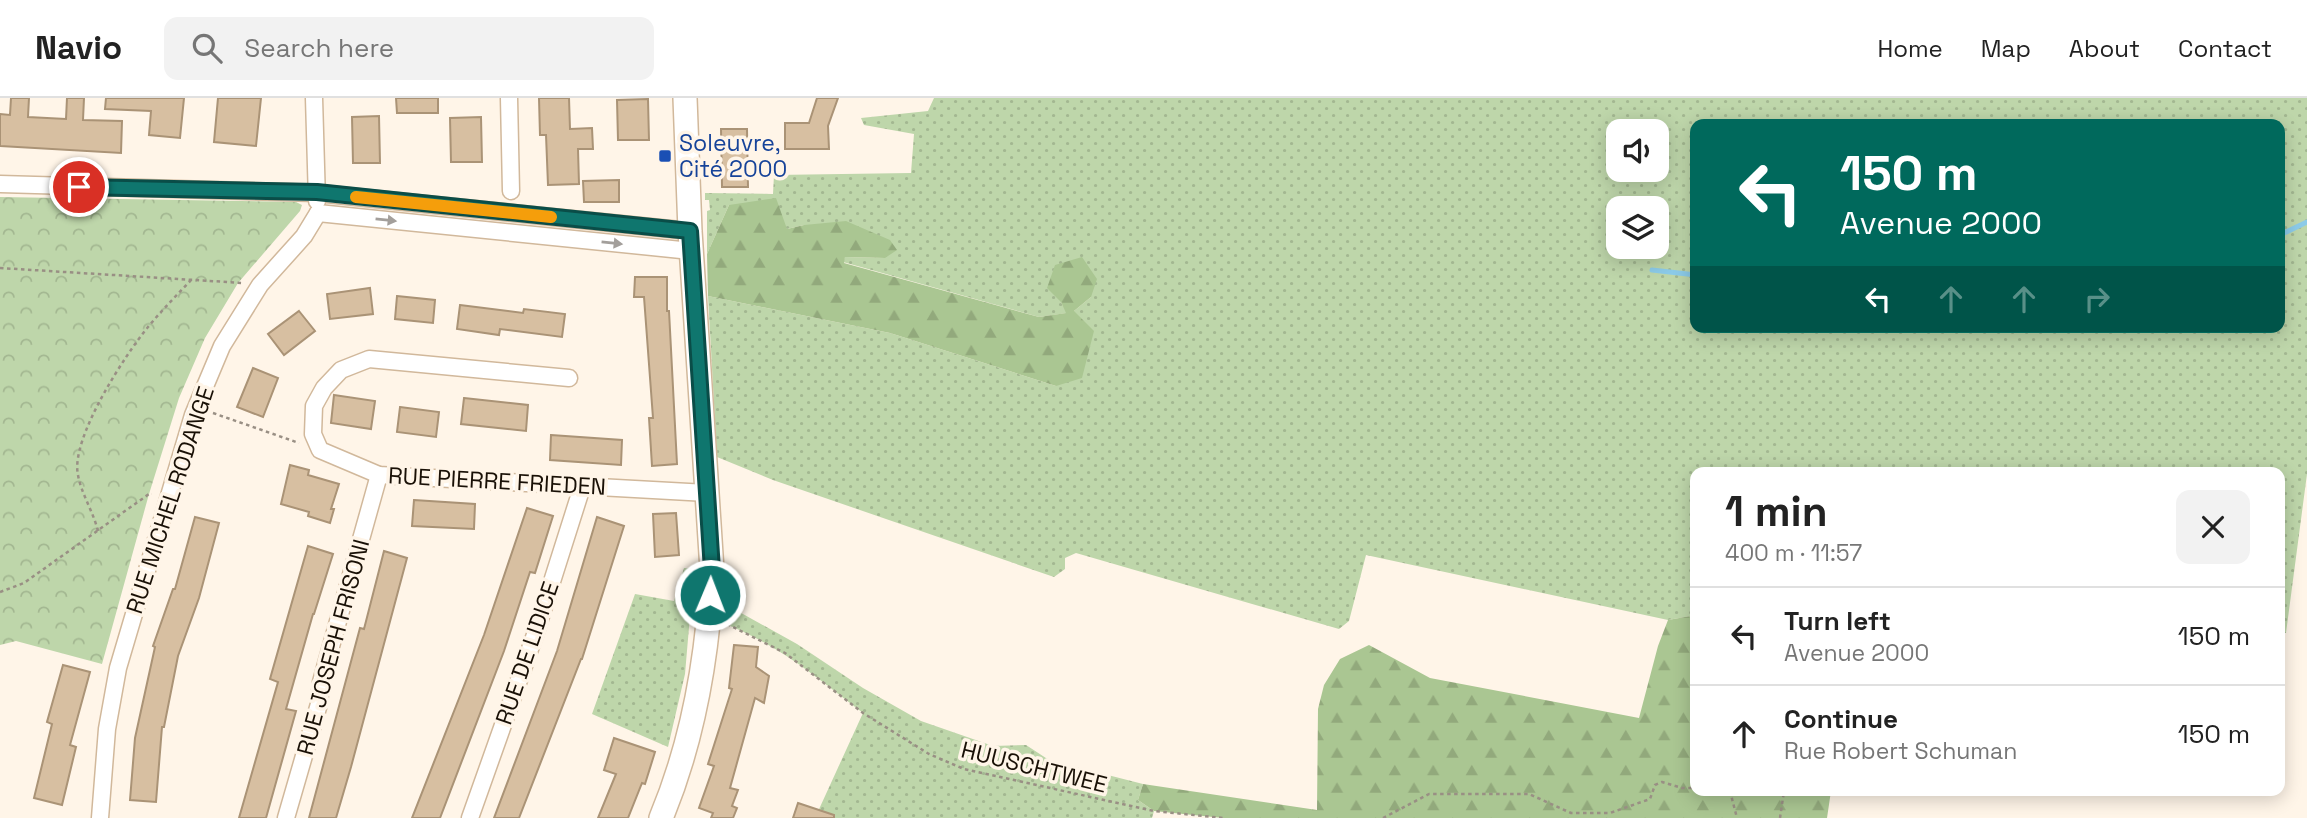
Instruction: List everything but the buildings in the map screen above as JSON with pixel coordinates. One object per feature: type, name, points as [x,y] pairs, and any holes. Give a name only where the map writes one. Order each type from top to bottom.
[{"type":"main road","points":[[661,818],[684,755],[703,668],[712,570],[691,241],[685,98]]},
{"type":"street","points":[[314,98],[318,213],[691,241]]},
{"type":"street","points":[[509,98],[511,191]]},
{"type":"street","points":[[0,184],[317,192],[691,241]]},
{"type":"street","name":"RUE MICHEL RODANGE","points":[[100,818],[107,729],[118,668],[196,407],[222,346],[260,285],[304,236],[318,213]]},
{"type":"street","points":[[320,450],[313,434],[314,406],[324,388],[341,370],[369,359],[569,378]]},
{"type":"street","name":"RUE PIERRE FRIEDEN","points":[[320,450],[379,475],[707,493]]},
{"type":"street","name":"RUE JOSEPH FRISONI","points":[[286,818],[379,475]]},
{"type":"street","name":"RUE DE LIDICE","points":[[470,818],[536,632],[582,486]]},
{"type":"path","points":[[0,268],[260,285]]},
{"type":"path","points":[[98,531],[78,475],[78,452],[88,426],[127,355],[149,326],[192,279]]},
{"type":"path","points":[[196,407],[320,450]]},
{"type":"path","points":[[0,592],[24,583],[149,494],[167,498]]},
{"type":"path","name":"HUUSCHTWEE","points":[[709,620],[744,631],[785,653],[863,713],[929,754],[964,769],[1154,811],[1223,818]]},
{"type":"path","points":[[1601,818],[1650,799],[1655,785],[1662,782],[1690,788]]},
{"type":"path","points":[[1383,818],[1429,794],[1529,794],[1570,813],[1610,813]]},
{"type":"path","points":[[1731,796],[1737,818]]},
{"type":"path","points":[[1780,818],[1783,796]]},
{"type":"green space","points":[[934,98],[2307,98],[2307,474],[2286,633],[2285,467],[1690,467],[1690,616],[1668,620],[1366,555],[1349,621],[1339,629],[1076,553],[1065,558],[1065,569],[1054,577],[773,480],[717,457],[708,296],[890,333],[1056,386],[1074,311],[1091,297],[1061,302],[1067,313],[1039,317],[843,262],[845,257],[885,258],[804,225],[787,229],[729,205],[707,254],[707,211],[710,210],[705,193],[773,194],[774,175],[911,173],[914,134],[864,125],[861,118],[928,111]]},
{"type":"green space","points":[[0,197],[296,202],[302,205],[300,211],[238,283],[205,338],[179,398],[149,494],[102,664],[16,641],[0,645]]},
{"type":"green space","points":[[776,198],[787,229],[846,221],[890,240],[897,250],[885,258],[845,257],[844,263],[1039,317],[1066,313],[1061,302],[1047,288],[1055,265],[1082,257],[1097,279],[1091,297],[1074,311],[1094,331],[1082,378],[1056,386],[890,333],[708,296],[707,254],[729,205]]},
{"type":"green space","points":[[684,568],[694,569],[685,674],[668,747],[592,714],[635,594],[674,601]]},
{"type":"green space","points":[[722,606],[734,609],[797,644],[863,688],[921,721],[993,746],[1026,745],[1049,760],[1143,784],[1138,800],[1154,811],[1152,818],[815,818],[863,713],[780,652],[723,623]]},
{"type":"green space","points":[[1690,616],[1690,796],[1830,796],[1827,818],[1223,818],[1154,811],[1138,800],[1143,784],[1317,810],[1318,709],[1324,685],[1340,659],[1369,645],[1430,678],[1639,718],[1658,646],[1668,620]]},
{"type":"waterway","points":[[2285,233],[2307,222]]},
{"type":"waterway","points":[[1652,270],[1690,274]]},
{"type":"slow traffic","points":[[356,197],[551,217]]},
{"type":"place","name":"Soleuvre, Cité 2000","points":[[665,156]]},
{"type":"route","points":[[79,187],[317,192],[690,231],[712,570],[710,595]]}]
